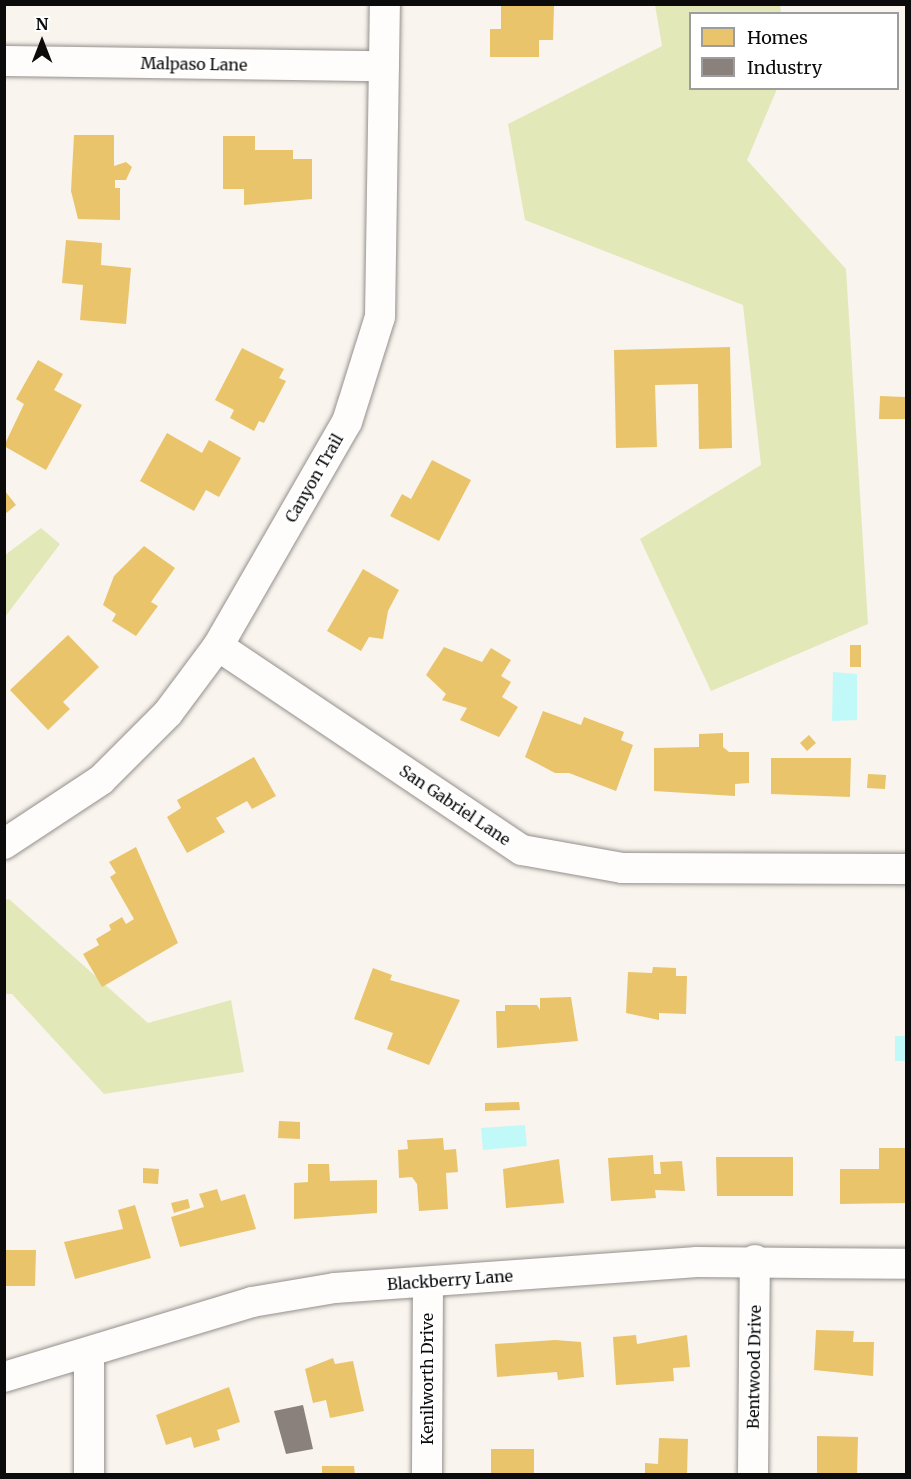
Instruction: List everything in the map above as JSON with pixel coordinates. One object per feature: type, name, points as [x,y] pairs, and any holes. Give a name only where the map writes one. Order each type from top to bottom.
[{"type":"street","name":"Canyon Trail","points":[[4,844],[101,780],[168,713],[218,646],[347,422],[368,369],[380,317],[384,254],[385,4]]},
{"type":"street","name":"Malpaso Lane","points":[[4,61],[384,66]]},
{"type":"street","name":"San Gabriel Lane","points":[[218,646],[522,850],[622,868],[906,869]]},
{"type":"street","name":"Blackberry Lane","points":[[4,1377],[252,1302],[335,1288],[755,1260],[906,1264]]},
{"type":"street","name":"Bentwood Drive","points":[[753,1474],[755,1260]]},
{"type":"street","name":"Kenilworth Drive","points":[[427,1474],[428,1283]]},
{"type":"street","points":[[89,1352],[89,1474]]},
{"type":"green space","points":[[655,5],[780,5],[781,12],[689,12],[689,90],[777,90],[747,160],[846,269],[868,624],[711,691],[640,539],[761,465],[743,305],[525,220],[508,124],[662,46]]},
{"type":"green space","points":[[41,528],[60,544],[5,617],[5,555]]},
{"type":"green space","points":[[9,899],[148,1023],[231,1000],[244,1072],[104,1094],[12,994],[5,994],[4,900]]},
{"type":"water","points":[[833,672],[857,674],[857,720],[832,721]]},
{"type":"water","points":[[895,1036],[906,1036],[906,1061],[895,1061]]},
{"type":"water","points":[[525,1125],[527,1146],[483,1150],[481,1128]]},
{"type":"building: Homes","points":[[501,4],[554,6],[553,40],[539,40],[539,57],[490,57],[490,29],[501,29]]},
{"type":"building: Homes","points":[[74,135],[114,135],[114,166],[126,162],[132,167],[126,180],[115,180],[115,188],[120,188],[120,220],[78,219],[71,191]]},
{"type":"building: Homes","points":[[223,136],[255,136],[255,150],[293,150],[293,159],[312,159],[312,199],[244,205],[244,189],[223,189]]},
{"type":"building: Homes","points":[[66,240],[102,243],[101,265],[131,268],[126,324],[80,320],[83,285],[62,283]]},
{"type":"building: Homes","points":[[730,347],[732,448],[699,449],[698,384],[655,385],[657,447],[616,448],[614,350]]},
{"type":"building: Homes","points":[[242,348],[284,369],[279,378],[286,381],[264,423],[259,421],[254,431],[230,418],[234,410],[215,400]]},
{"type":"building: Homes","points":[[38,360],[63,374],[54,390],[82,405],[46,470],[4,446],[24,404],[16,399]]},
{"type":"building: Homes","points":[[880,396],[905,397],[905,419],[879,419]]},
{"type":"building: Homes","points":[[167,433],[202,453],[209,440],[241,458],[219,497],[206,490],[194,511],[140,481]]},
{"type":"building: Homes","points":[[432,460],[471,480],[439,541],[390,516],[402,494],[411,499]]},
{"type":"building: Homes","points":[[5,491],[16,505],[5,514]]},
{"type":"building: Homes","points":[[144,546],[175,568],[151,602],[158,606],[136,636],[112,621],[116,614],[103,605],[114,576]]},
{"type":"building: Homes","points":[[363,569],[399,590],[388,611],[383,639],[369,637],[361,651],[327,631]]},
{"type":"building: Homes","points":[[68,635],[99,667],[63,702],[70,709],[48,730],[10,690]]},
{"type":"building: Homes","points":[[850,645],[861,645],[861,667],[850,667]]},
{"type":"building: Homes","points":[[444,647],[482,662],[491,648],[511,660],[501,676],[511,682],[502,697],[518,707],[499,737],[460,720],[467,708],[442,700],[446,694],[426,675]]},
{"type":"building: Homes","points":[[543,711],[581,725],[584,717],[624,732],[621,740],[633,745],[616,791],[569,773],[555,773],[525,757]]},
{"type":"building: Homes","points":[[723,733],[723,747],[729,752],[749,752],[749,783],[735,784],[735,796],[654,791],[654,748],[699,747],[699,734]]},
{"type":"building: Homes","points":[[809,735],[816,743],[807,751],[800,743]]},
{"type":"building: Homes","points":[[254,757],[276,796],[252,809],[247,801],[216,818],[225,832],[187,853],[167,817],[181,808],[177,800]]},
{"type":"building: Homes","points":[[771,758],[851,758],[850,797],[771,794]]},
{"type":"building: Homes","points":[[868,774],[886,775],[885,789],[867,788]]},
{"type":"building: Homes","points":[[136,847],[178,943],[102,987],[83,954],[99,945],[96,939],[111,930],[109,925],[122,917],[126,924],[134,919],[110,877],[116,873],[109,862]]},
{"type":"building: Homes","points":[[653,967],[676,968],[676,976],[687,976],[686,1014],[659,1013],[659,1020],[626,1013],[628,972],[652,973]]},
{"type":"building: Homes","points":[[373,968],[392,975],[390,980],[460,1000],[429,1065],[387,1049],[393,1033],[354,1019]]},
{"type":"building: Homes","points":[[571,997],[578,1041],[497,1048],[496,1011],[505,1011],[505,1005],[537,1005],[540,1010],[540,998]]},
{"type":"building: Homes","points":[[519,1102],[520,1110],[485,1111],[485,1103]]},
{"type":"building: Homes","points":[[279,1121],[300,1122],[300,1139],[278,1138]]},
{"type":"building: Homes","points":[[443,1138],[444,1150],[456,1149],[458,1172],[446,1173],[448,1209],[419,1211],[417,1184],[412,1177],[399,1178],[398,1150],[408,1149],[407,1140]]},
{"type":"building: Homes","points":[[879,1148],[906,1148],[906,1203],[840,1204],[840,1169],[879,1169]]},
{"type":"building: Homes","points":[[653,1155],[654,1174],[661,1174],[660,1162],[682,1161],[685,1191],[655,1190],[656,1198],[611,1201],[608,1158]]},
{"type":"building: Homes","points":[[716,1157],[793,1157],[793,1196],[717,1196]]},
{"type":"building: Homes","points":[[559,1159],[564,1203],[506,1208],[503,1169]]},
{"type":"building: Homes","points":[[308,1164],[329,1164],[330,1181],[377,1180],[377,1213],[294,1219],[294,1183],[308,1182]]},
{"type":"building: Homes","points":[[143,1168],[159,1169],[158,1184],[143,1183]]},
{"type":"building: Homes","points":[[217,1189],[221,1201],[245,1194],[256,1229],[180,1247],[171,1217],[204,1207],[199,1194]]},
{"type":"building: Homes","points":[[188,1199],[190,1208],[174,1213],[171,1203]]},
{"type":"building: Homes","points":[[135,1205],[151,1258],[75,1279],[64,1242],[123,1229],[118,1210]]},
{"type":"building: Homes","points":[[4,1250],[36,1250],[35,1286],[4,1286]]},
{"type":"building: Homes","points":[[816,1330],[854,1331],[853,1342],[874,1342],[873,1376],[814,1370]]},
{"type":"building: Homes","points":[[636,1335],[637,1344],[687,1335],[690,1367],[673,1368],[674,1381],[616,1385],[613,1337]]},
{"type":"building: Homes","points":[[555,1340],[581,1342],[584,1377],[558,1380],[557,1372],[497,1377],[495,1344]]},
{"type":"building: Homes","points":[[333,1358],[335,1364],[353,1361],[364,1411],[330,1418],[326,1400],[313,1403],[305,1369]]},
{"type":"building: Homes","points":[[229,1387],[240,1422],[217,1430],[220,1440],[194,1448],[191,1437],[166,1445],[156,1415]]},
{"type":"building: Homes","points":[[817,1436],[858,1437],[857,1474],[817,1474]]},
{"type":"building: Homes","points":[[659,1438],[688,1439],[687,1474],[645,1474],[645,1463],[658,1464]]},
{"type":"building: Homes","points":[[491,1449],[534,1449],[534,1474],[491,1474]]},
{"type":"building: Homes","points":[[322,1466],[354,1466],[355,1474],[322,1474]]},
{"type":"building: Industry","points":[[303,1405],[313,1449],[286,1454],[274,1411]]}]
